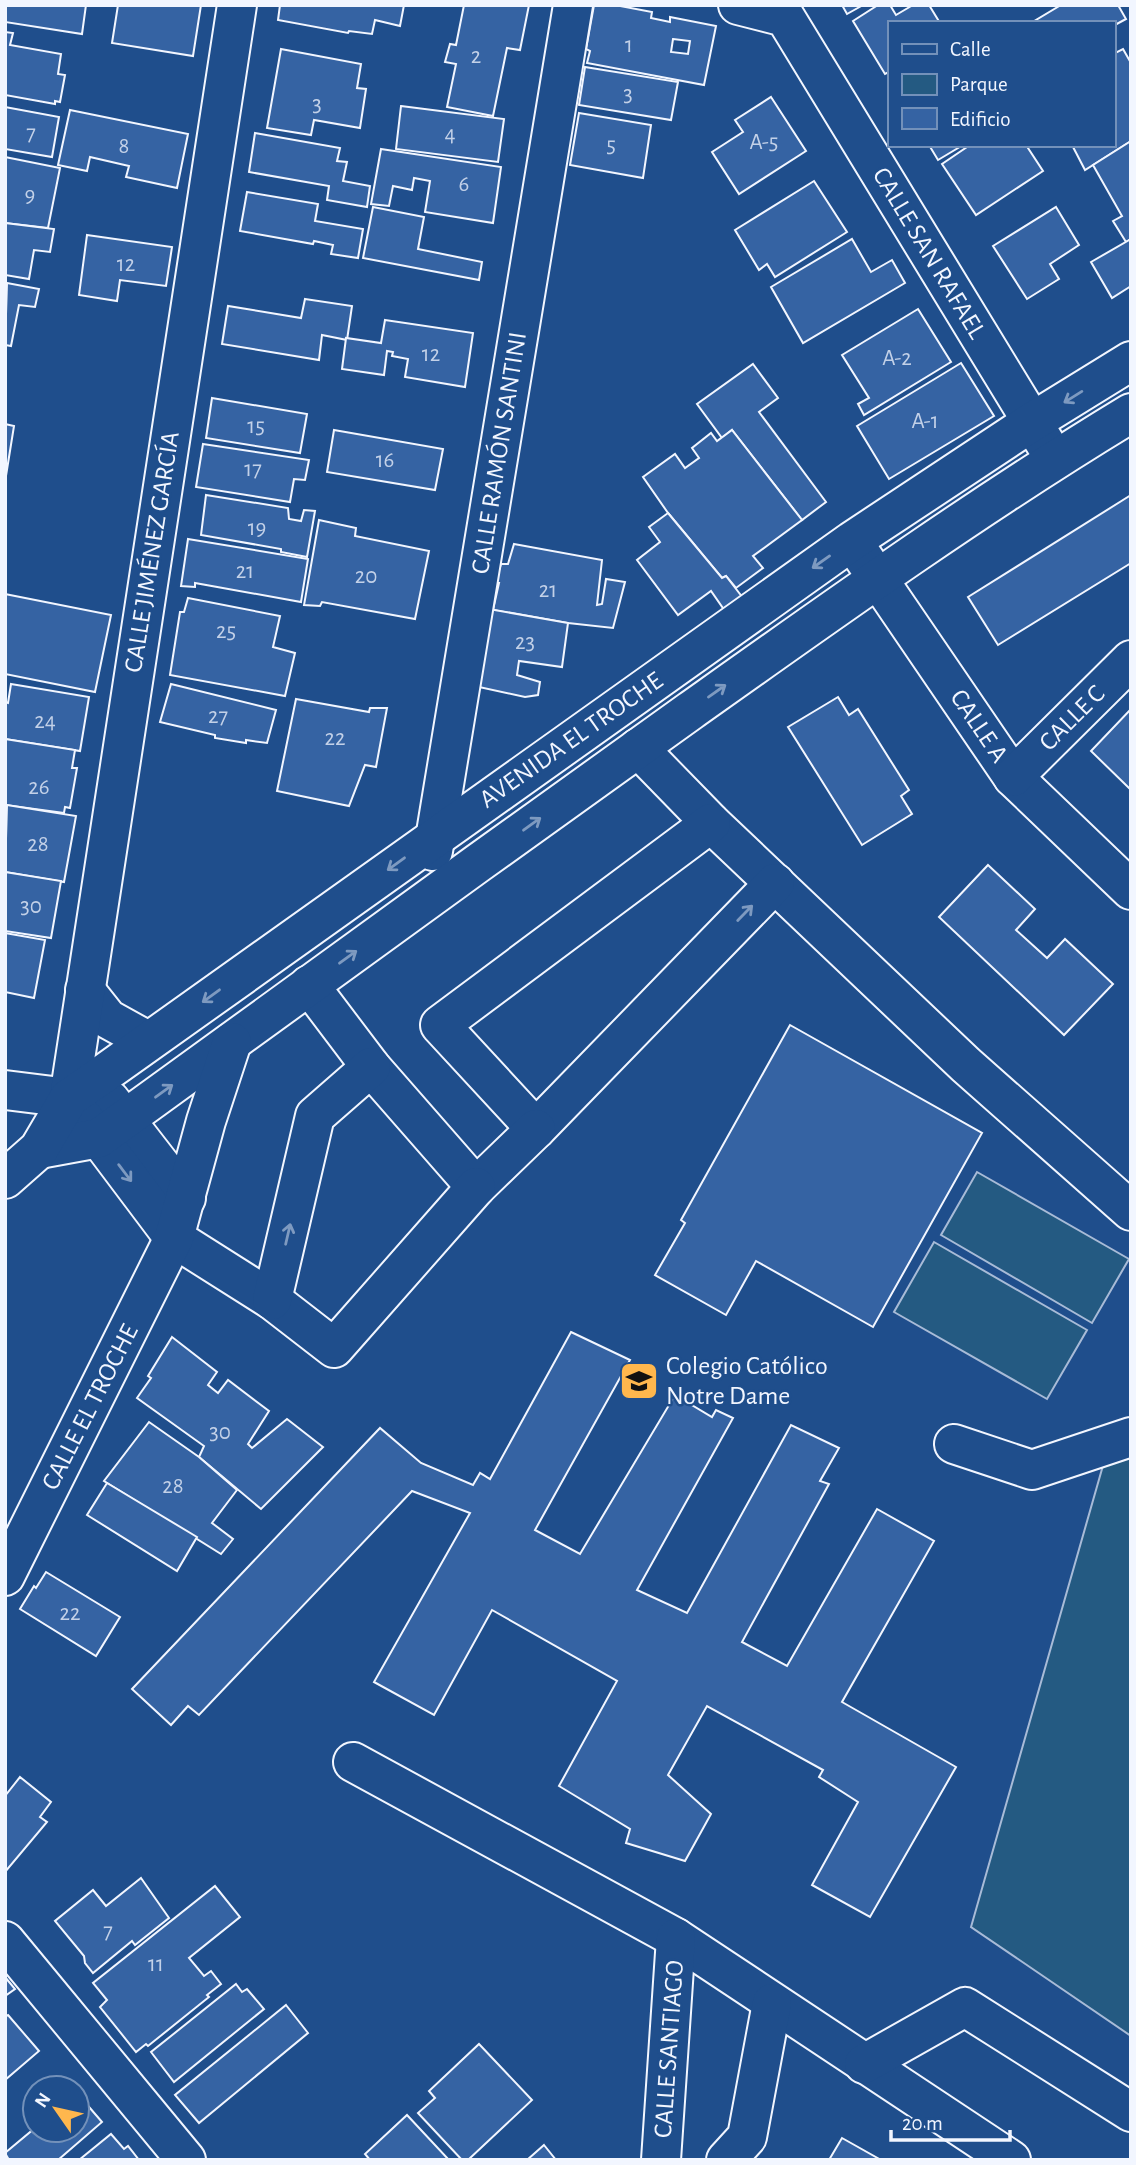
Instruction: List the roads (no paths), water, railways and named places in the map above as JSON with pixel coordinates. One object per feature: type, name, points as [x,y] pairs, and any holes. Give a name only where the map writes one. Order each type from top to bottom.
[{"type":"street","name":"CALLE JIMÉNEZ GARCÍA","points":[[80,1078],[85,990],[237,5]]},
{"type":"street","name":"CALLE RAMÓN SANTINI","points":[[424,901],[573,5]]},
{"type":"street","name":"CALLE SAN RAFAEL","points":[[738,5],[785,17],[1055,458]]},
{"type":"street","name":"AVENIDA EL TROCHE","points":[[5,1179],[39,1149],[80,1078],[148,1041],[852,541],[1032,422],[1131,361]]},
{"type":"street","name":"AVENIDA EL TROCHE","points":[[39,1149],[111,1129],[424,901],[877,578],[1055,458],[1131,413]]},
{"type":"street","name":"CALLE A","points":[[852,541],[1013,777],[1129,886]]},
{"type":"street","name":"CALLE C","points":[[1013,777],[1131,660]]},
{"type":"street","points":[[638,748],[711,823],[966,1065],[1131,1211]]},
{"type":"street","points":[[536,1129],[440,1025],[711,823]]},
{"type":"street","points":[[5,1090],[80,1078],[174,1238],[272,1300],[334,1348],[476,1188],[775,883]]},
{"type":"street","points":[[309,985],[372,1067],[476,1188]]},
{"type":"street","points":[[85,990],[108,1019],[148,1041]]},
{"type":"street","name":"CALLE EL TROCHE","points":[[5,1576],[174,1238],[206,1121],[232,1042]]},
{"type":"street","points":[[272,1300],[315,1116],[372,1067]]},
{"type":"street","points":[[111,1129],[186,1198]]},
{"type":"street","points":[[954,1444],[1032,1470],[1131,1437]]},
{"type":"street","points":[[353,1762],[676,1938],[1011,2160]]},
{"type":"street","name":"CALLE SANTIAGO","points":[[661,2160],[676,1938]]},
{"type":"street","points":[[5,1941],[186,2160]]},
{"type":"street","points":[[726,2160],[747,2137],[772,2003]]},
{"type":"street","points":[[864,2064],[965,2007],[1131,2112]]},
{"type":"place","name":"Colegio Católico Notre Dame","points":[[639,1381]]}]
